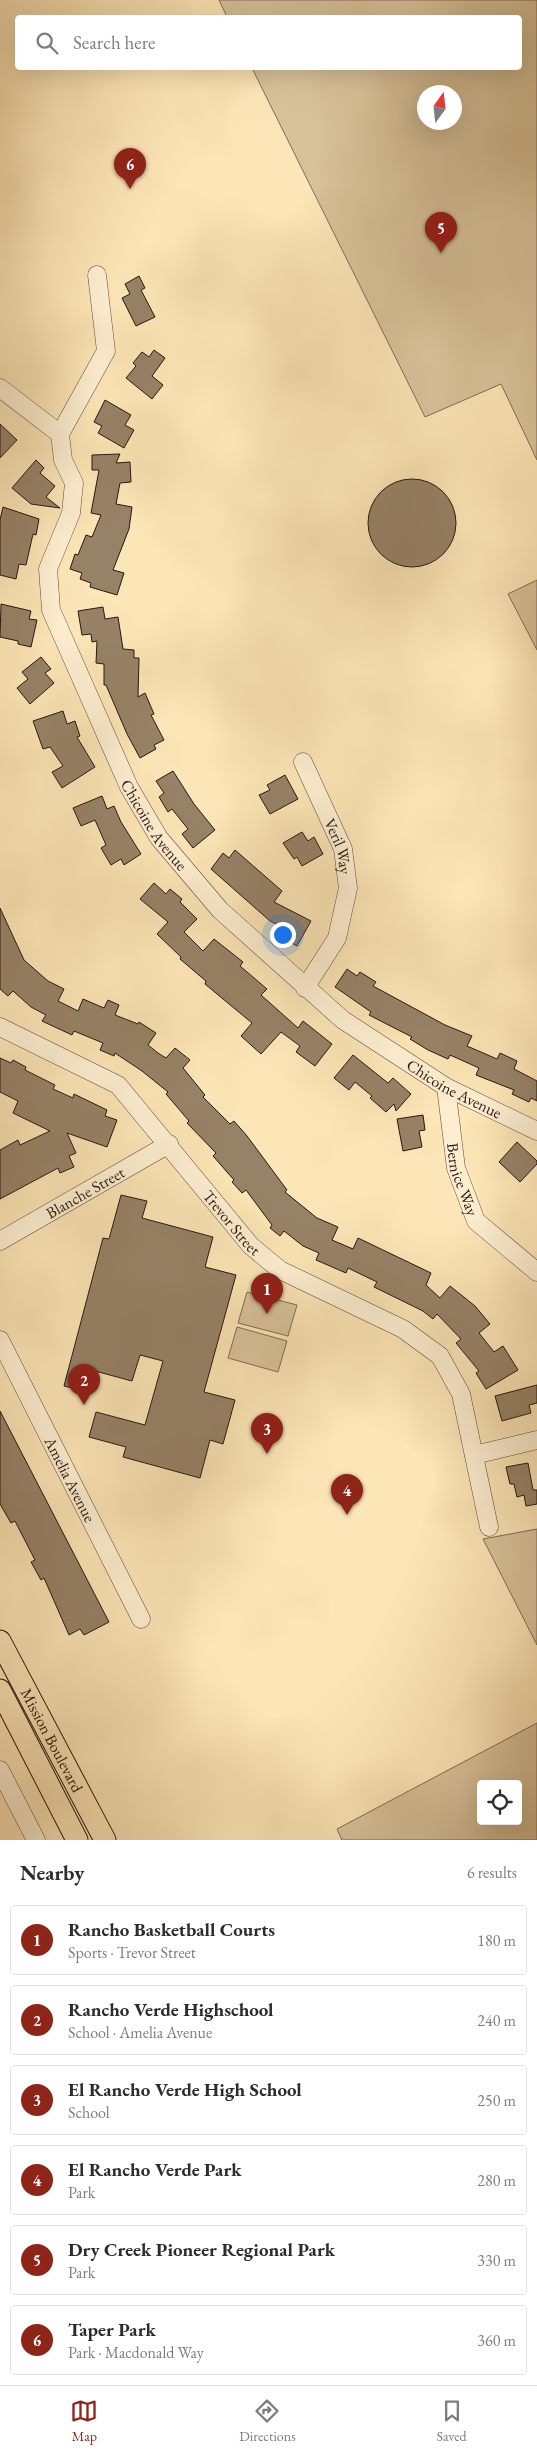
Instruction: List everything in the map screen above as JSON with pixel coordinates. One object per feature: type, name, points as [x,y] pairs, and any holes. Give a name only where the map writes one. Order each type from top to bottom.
[{"type":"main road","name":"Mission Boulevard","points":[[0,1641],[105,1840]]},
{"type":"main road","name":"Mission Boulevard","points":[[0,1690],[77,1840]]},
{"type":"street","points":[[0,388],[60,434],[106,351],[97,275]]},
{"type":"street","name":"Chicoine Avenue","points":[[60,434],[63,460],[74,483],[71,513],[48,569],[51,610],[125,778],[160,838],[220,910],[343,1020],[446,1087],[537,1131]]},
{"type":"street","name":"Veril Way","points":[[303,762],[343,849],[348,888],[337,938],[305,988]]},
{"type":"street","name":"Trevor Street","points":[[0,1027],[118,1085],[169,1144],[251,1246],[280,1270],[403,1328],[440,1356],[461,1394],[489,1527]]},
{"type":"street","name":"Bernice Way","points":[[446,1087],[456,1168],[476,1221],[537,1272]]},
{"type":"street","name":"Blanche Street","points":[[0,1241],[169,1144]]},
{"type":"street","name":"Amelia Avenue","points":[[0,1340],[142,1619]]},
{"type":"street","points":[[474,1455],[537,1440]]},
{"type":"street","points":[[0,1770],[36,1840]]},
{"type":"shaded area","points":[[219,0],[537,0],[537,460],[501,384],[425,417],[253,70],[522,70],[522,15],[226,15]]},
{"type":"shaded area","points":[[537,580],[537,650],[508,594]]},
{"type":"shaded area","points":[[247,1292],[297,1305],[288,1336],[238,1323]]},
{"type":"shaded area","points":[[237,1327],[287,1341],[278,1372],[228,1358]]},
{"type":"shaded area","points":[[537,1529],[537,1645],[483,1539]]},
{"type":"shaded area","points":[[537,1723],[537,1840],[342,1840],[337,1829]]},
{"type":"building","points":[[139,276],[145,288],[141,290],[155,317],[136,326],[122,298],[130,294],[125,284]]},
{"type":"building","points":[[154,350],[165,358],[152,376],[163,385],[152,399],[126,378],[136,366],[133,363],[142,352],[149,357]]},
{"type":"building","points":[[105,400],[131,415],[125,425],[134,430],[124,448],[98,433],[102,426],[94,422]]},
{"type":"building","points":[[0,424],[17,440],[0,458]]},
{"type":"building","points":[[120,454],[116,463],[130,462],[131,482],[120,483],[116,504],[132,507],[129,529],[113,570],[124,573],[117,595],[90,587],[91,583],[80,579],[82,573],[70,569],[75,554],[78,555],[86,535],[92,537],[101,515],[91,513],[99,470],[92,470],[92,455]]},
{"type":"building","points":[[36,460],[44,468],[40,473],[55,486],[46,497],[60,508],[31,504],[12,488]]},
{"type":"building","points":[[412,479],[429,482],[443,492],[453,506],[456,523],[453,540],[443,554],[429,564],[412,567],[395,564],[381,554],[371,540],[368,523],[371,506],[381,492],[395,482]]},
{"type":"building","points":[[3,507],[39,519],[36,535],[33,534],[26,565],[19,564],[16,579],[0,575],[0,520]]},
{"type":"building","points":[[1,604],[31,611],[29,619],[37,620],[31,647],[18,644],[18,641],[0,637]]},
{"type":"building","points":[[103,607],[105,619],[118,617],[123,649],[134,650],[134,658],[139,658],[138,697],[145,693],[154,714],[151,715],[164,740],[154,745],[156,749],[140,758],[127,734],[106,685],[104,685],[104,664],[96,663],[97,641],[92,642],[91,634],[82,635],[78,611]]},
{"type":"building","points":[[41,657],[51,669],[45,673],[54,683],[30,704],[17,688],[28,679],[22,672]]},
{"type":"building","points":[[63,711],[67,724],[75,721],[80,736],[77,737],[95,767],[62,788],[52,772],[63,766],[50,747],[43,749],[33,721]]},
{"type":"building","points":[[173,771],[194,804],[215,830],[193,848],[182,834],[188,829],[172,809],[168,812],[159,797],[164,793],[156,781]]},
{"type":"building","points":[[285,775],[298,799],[270,814],[259,795],[270,790],[267,785]]},
{"type":"building","points":[[102,796],[107,809],[114,806],[121,822],[141,854],[124,865],[121,859],[111,865],[101,848],[106,845],[95,820],[81,826],[73,808]]},
{"type":"building","points":[[302,832],[308,841],[314,837],[323,854],[302,866],[297,857],[294,859],[283,843]]},
{"type":"building","points":[[235,850],[282,891],[274,902],[311,921],[297,946],[281,937],[286,929],[270,921],[211,869],[223,853],[229,858]]},
{"type":"building","points":[[154,883],[166,894],[170,889],[182,899],[180,902],[197,919],[184,932],[203,951],[214,939],[243,962],[240,966],[267,989],[261,995],[298,1028],[303,1021],[332,1044],[315,1066],[296,1052],[300,1046],[281,1032],[261,1054],[241,1036],[252,1023],[205,984],[206,981],[180,959],[181,957],[157,934],[168,922],[140,899]]},
{"type":"building","points":[[0,908],[24,960],[48,981],[64,989],[58,1001],[78,1011],[83,999],[104,1008],[108,1000],[119,1005],[115,1015],[138,1024],[139,1022],[156,1033],[148,1045],[158,1053],[166,1058],[175,1048],[190,1060],[183,1068],[205,1095],[203,1097],[230,1124],[234,1121],[247,1136],[287,1190],[285,1192],[317,1218],[338,1227],[332,1240],[353,1249],[358,1238],[431,1273],[426,1285],[440,1298],[450,1286],[475,1306],[490,1324],[479,1333],[494,1352],[503,1346],[518,1370],[486,1389],[476,1373],[479,1371],[456,1343],[461,1339],[437,1314],[433,1319],[423,1311],[374,1287],[377,1282],[348,1268],[346,1273],[316,1260],[319,1253],[303,1246],[284,1231],[280,1236],[270,1228],[272,1225],[246,1190],[242,1193],[232,1182],[234,1180],[213,1156],[216,1153],[187,1123],[189,1121],[166,1094],[168,1092],[142,1071],[115,1053],[114,1056],[100,1050],[103,1043],[74,1031],[72,1035],[42,1021],[46,1015],[31,1007],[13,991],[8,996],[0,989]]},
{"type":"building","points":[[347,969],[357,976],[360,972],[376,982],[373,986],[445,1025],[472,1036],[467,1046],[497,1059],[500,1053],[517,1061],[514,1069],[537,1081],[537,1101],[531,1098],[529,1102],[512,1094],[514,1090],[476,1075],[479,1068],[450,1055],[448,1059],[428,1050],[410,1039],[412,1037],[369,1015],[371,1012],[335,987]]},
{"type":"building","points":[[353,1055],[388,1083],[393,1078],[411,1094],[396,1111],[394,1104],[386,1112],[370,1098],[372,1096],[355,1082],[349,1090],[334,1078]]},
{"type":"building","points":[[0,1058],[11,1063],[13,1060],[26,1067],[25,1070],[55,1085],[53,1089],[73,1098],[74,1094],[107,1110],[105,1116],[117,1120],[107,1147],[67,1133],[76,1153],[69,1156],[74,1167],[60,1173],[58,1168],[0,1199],[0,1150],[18,1140],[20,1145],[50,1131],[13,1113],[18,1101],[0,1092]]},
{"type":"building","points":[[423,1115],[425,1130],[419,1131],[422,1147],[403,1151],[397,1119]]},
{"type":"building","points":[[517,1142],[537,1161],[537,1164],[520,1182],[499,1162]]},
{"type":"building","points":[[121,1195],[147,1201],[142,1218],[213,1237],[205,1267],[236,1275],[204,1392],[235,1400],[223,1444],[210,1440],[200,1478],[123,1457],[126,1447],[89,1437],[96,1412],[145,1425],[163,1361],[140,1355],[132,1381],[95,1371],[89,1392],[64,1386],[103,1238],[109,1239]]},
{"type":"building","points":[[537,1385],[537,1403],[529,1405],[531,1413],[502,1421],[495,1396]]},
{"type":"building","points":[[0,1411],[109,1622],[84,1635],[80,1629],[69,1635],[44,1578],[41,1580],[31,1562],[35,1560],[15,1521],[11,1523],[0,1504]]},
{"type":"building","points":[[528,1463],[533,1490],[537,1490],[537,1504],[526,1506],[524,1495],[517,1497],[514,1484],[510,1484],[506,1467]]},
{"type":"place","name":"Taper Park","points":[[130,189]]},
{"type":"place","name":"Dry Creek Pioneer Regional Park","points":[[441,253]]},
{"type":"place","name":"Rancho Basketball Courts","points":[[267,1314]]},
{"type":"place","name":"Rancho Verde Highschool","points":[[84,1405]]},
{"type":"place","name":"El Rancho Verde High School","points":[[267,1454]]},
{"type":"place","name":"El Rancho Verde Park","points":[[347,1515]]}]
